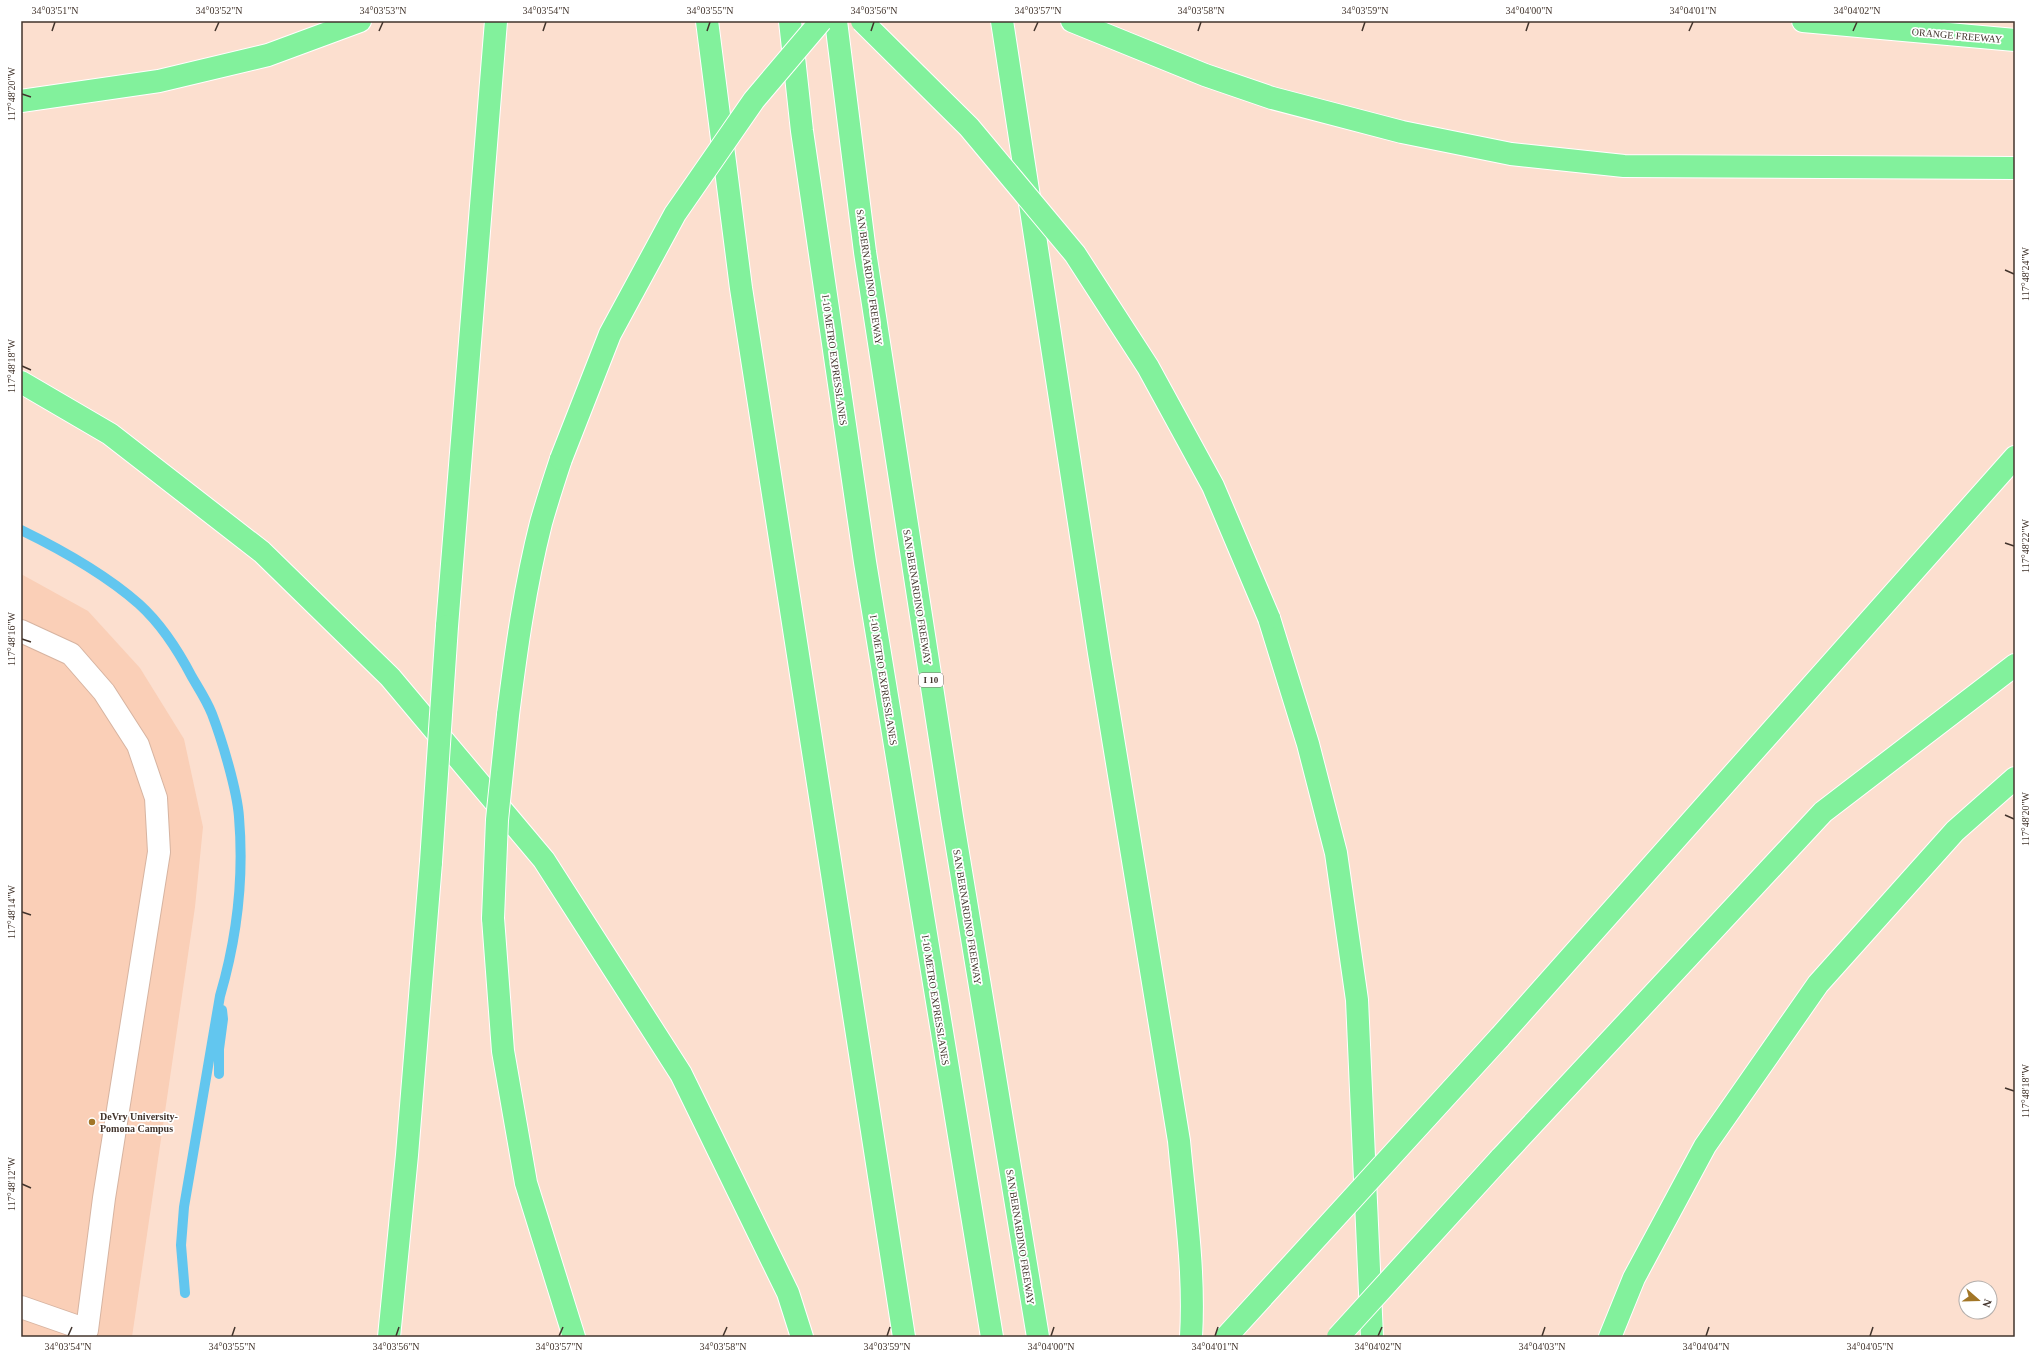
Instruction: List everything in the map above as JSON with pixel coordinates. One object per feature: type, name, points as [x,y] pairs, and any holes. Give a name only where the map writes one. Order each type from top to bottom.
[{"type":"highway","points":[[21,101],[159,81],[268,55],[360,21]]},
{"type":"highway","points":[[389,1337],[407,1155],[431,862],[447,626],[496,21]]},
{"type":"highway","points":[[707,21],[741,288],[904,1337]]},
{"type":"highway","name":"I-10 METRO EXPRESSLANES","points":[[790,21],[802,131],[865,562],[992,1337]]},
{"type":"highway","points":[[574,1337],[526,1183],[503,1051],[493,918],[497,820],[508,715],[516,652],[530,575],[542,523],[561,459],[610,334],[675,214],[754,100],[821,21]]},
{"type":"highway","name":"SAN BERNARDINO FREEWAY","points":[[836,21],[865,252],[952,817],[1038,1337]]},
{"type":"highway","points":[[862,21],[969,127],[1074,254],[1148,366],[1214,486],[1269,618],[1308,744],[1336,852],[1355,984],[1358,1008],[1372,1337]]},
{"type":"highway","points":[[1002,21],[1099,653],[1179,1141],[1187,1222],[1192,1303],[1191,1337]]},
{"type":"highway","points":[[1072,21],[1205,75],[1272,98],[1402,132],[1511,154],[1624,166],[2015,168]]},
{"type":"highway","name":"ORANGE FREEWAY","points":[[1803,21],[2015,40]]},
{"type":"highway","points":[[21,382],[110,434],[262,552],[390,677],[544,860],[681,1074],[788,1293],[802,1337]]},
{"type":"highway","points":[[1226,1337],[1499,1038],[2015,457]]},
{"type":"highway","points":[[1338,1337],[1500,1159],[1823,812],[2015,665]]},
{"type":"highway","points":[[1610,1337],[1634,1278],[1705,1146],[1818,984],[1955,831],[2015,778]]},
{"type":"lane","points":[[21,631],[71,654],[104,692],[138,745],[156,798],[159,852],[148,935],[104,1198],[87,1330],[21,1307]]},
{"type":"shaded area","name":"DeVry University- Pomona Campus","points":[[21,574],[88,611],[140,668],[184,739],[203,827],[195,907],[132,1337],[21,1337]]},
{"type":"waterway","points":[[21,530],[67,554],[98,573],[126,593],[154,620],[181,658],[210,709],[224,751],[238,806],[241,862],[238,907],[231,952],[220,996],[184,1207],[181,1245],[185,1293]]},
{"type":"waterway","points":[[219,1074],[219,1049],[223,1019],[222,1010]]},
{"type":"place","name":"DeVry University- Pomona Campus","points":[[92,1122]]}]
